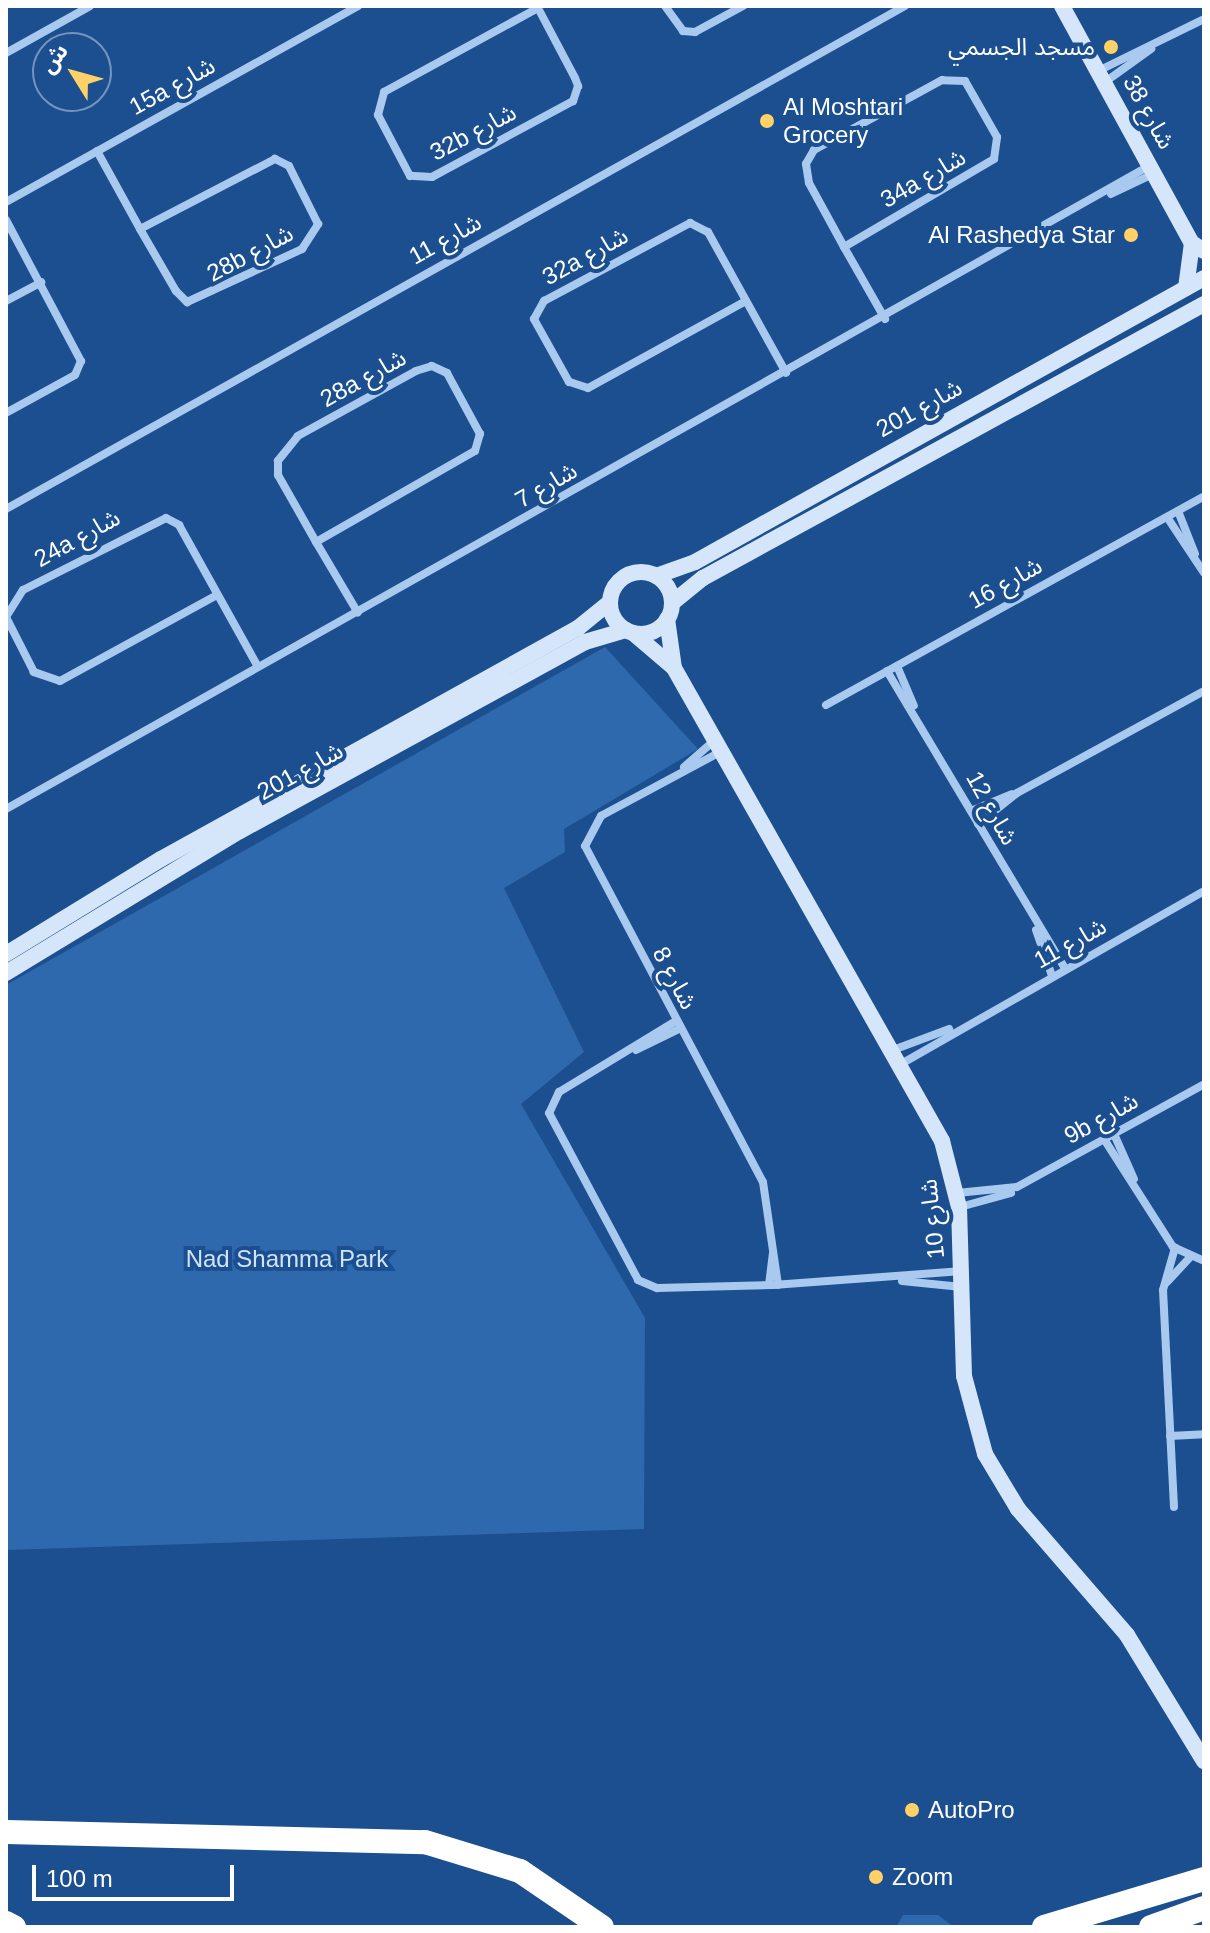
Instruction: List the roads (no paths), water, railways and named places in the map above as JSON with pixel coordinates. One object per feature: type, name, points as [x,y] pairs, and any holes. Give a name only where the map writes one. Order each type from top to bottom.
[{"type":"highway","points":[[6,1832],[425,1842],[497,1861],[560,1895],[602,1927]]},
{"type":"highway","points":[[1044,1927],[1204,1879]]},
{"type":"highway","points":[[1151,1927],[1204,1908]]},
{"type":"highway","points":[[6,1923],[14,1927]]},
{"type":"street","points":[[6,53],[90,6]]},
{"type":"street","name":"15a شارع","points":[[6,202],[358,6]]},
{"type":"street","points":[[665,6],[676,24],[695,32],[743,6]]},
{"type":"street","name":"شارع 11","points":[[6,509],[905,6]]},
{"type":"street","name":"شارع 38","points":[[1062,6],[1198,247],[1186,288]]},
{"type":"street","name":"32b شارع","points":[[538,7],[578,86],[573,101],[432,177],[410,176],[378,115],[384,92],[538,7]]},
{"type":"street","points":[[1102,77],[1204,19]]},
{"type":"street","name":"34a شارع","points":[[844,247],[994,159],[997,137],[965,81],[942,80],[809,156],[809,183],[844,247],[885,319]]},
{"type":"street","name":"28b شارع","points":[[97,151],[140,229],[180,298],[196,303],[312,243],[318,224],[289,166],[275,159],[140,229]]},
{"type":"street","name":"شارع 7","points":[[6,809],[1153,169]]},
{"type":"street","points":[[6,220],[81,361],[75,375],[6,413]]},
{"type":"street","name":"32a شارع","points":[[744,302],[588,388],[569,382],[534,319],[544,301],[690,223],[708,232],[786,373]]},
{"type":"street","name":"شارع 201","points":[[656,576],[695,562],[1204,278]]},
{"type":"street","points":[[6,301],[41,282]]},
{"type":"street","name":"شارع 201","points":[[669,611],[703,578],[1204,304]]},
{"type":"street","name":"28a شارع","points":[[316,542],[475,451],[480,434],[447,373],[424,367],[285,446],[278,475],[316,542],[358,613]]},
{"type":"street","name":"شارع 16","points":[[826,705],[1204,496]]},
{"type":"street","points":[[1178,511],[1204,573]]},
{"type":"street","points":[[1167,517],[1196,558]]},
{"type":"street","name":"24a شارع","points":[[217,595],[60,681],[34,672],[6,617],[14,596],[157,518],[179,525],[258,667]]},
{"type":"street","points":[[656,576],[669,611],[652,632],[630,631],[610,602],[623,579],[656,576]]},
{"type":"street","name":"شارع 201","points":[[6,954],[161,859],[578,628],[610,602]]},
{"type":"street","name":"شارع 10","points":[[669,611],[674,668]]},
{"type":"street","name":"شارع 201","points":[[6,973],[240,831],[585,642],[630,631]]},
{"type":"street","name":"شارع 10","points":[[630,631],[674,668],[942,1141],[958,1200],[967,1396],[994,1474],[1127,1635],[1204,1761]]},
{"type":"street","name":"شارع 12","points":[[897,666],[915,710]]},
{"type":"street","name":"شارع 12","points":[[887,671],[915,710],[1035,925],[1065,968]]},
{"type":"street","points":[[971,811],[1017,793],[1204,691]]},
{"type":"street","name":"شارع 8","points":[[718,745],[601,816],[585,846],[763,1182],[776,1245],[773,1285]]},
{"type":"street","points":[[978,824],[1017,793]]},
{"type":"street","name":"شارع 11","points":[[897,1057],[1052,976],[1204,891]]},
{"type":"street","name":"شارع 12","points":[[1035,925],[1052,976]]},
{"type":"street","points":[[678,1025],[559,1092],[549,1113],[630,1272],[657,1288],[962,1279]]},
{"type":"street","name":"شارع 11","points":[[897,1057],[954,1028]]},
{"type":"street","name":"9b شارع","points":[[958,1200],[986,1205],[1204,1084]]},
{"type":"street","points":[[1114,1134],[1135,1184]]},
{"type":"street","points":[[1104,1139],[1175,1248],[1189,1258],[1204,1261]]},
{"type":"street","name":"9b شارع","points":[[958,1200],[1017,1187]]},
{"type":"street","points":[[1174,1507],[1163,1290],[1175,1248]]},
{"type":"street","points":[[1163,1290],[1189,1258]]},
{"type":"street","points":[[897,1280],[962,1279]]},
{"type":"street","points":[[1170,1436],[1204,1434]]},
{"type":"place","name":"مسجد الجسمي","points":[[1111,47]]},
{"type":"place","name":"Al Moshtari Grocery","points":[[767,121]]},
{"type":"place","name":"Al Rashedya Star","points":[[1131,235]]},
{"type":"place","name":"AutoPro","points":[[912,1810]]},
{"type":"place","name":"Zoom","points":[[876,1877]]},
{"type":"park label","name":"Nad Shamma Park","points":[[287,1259]]}]
